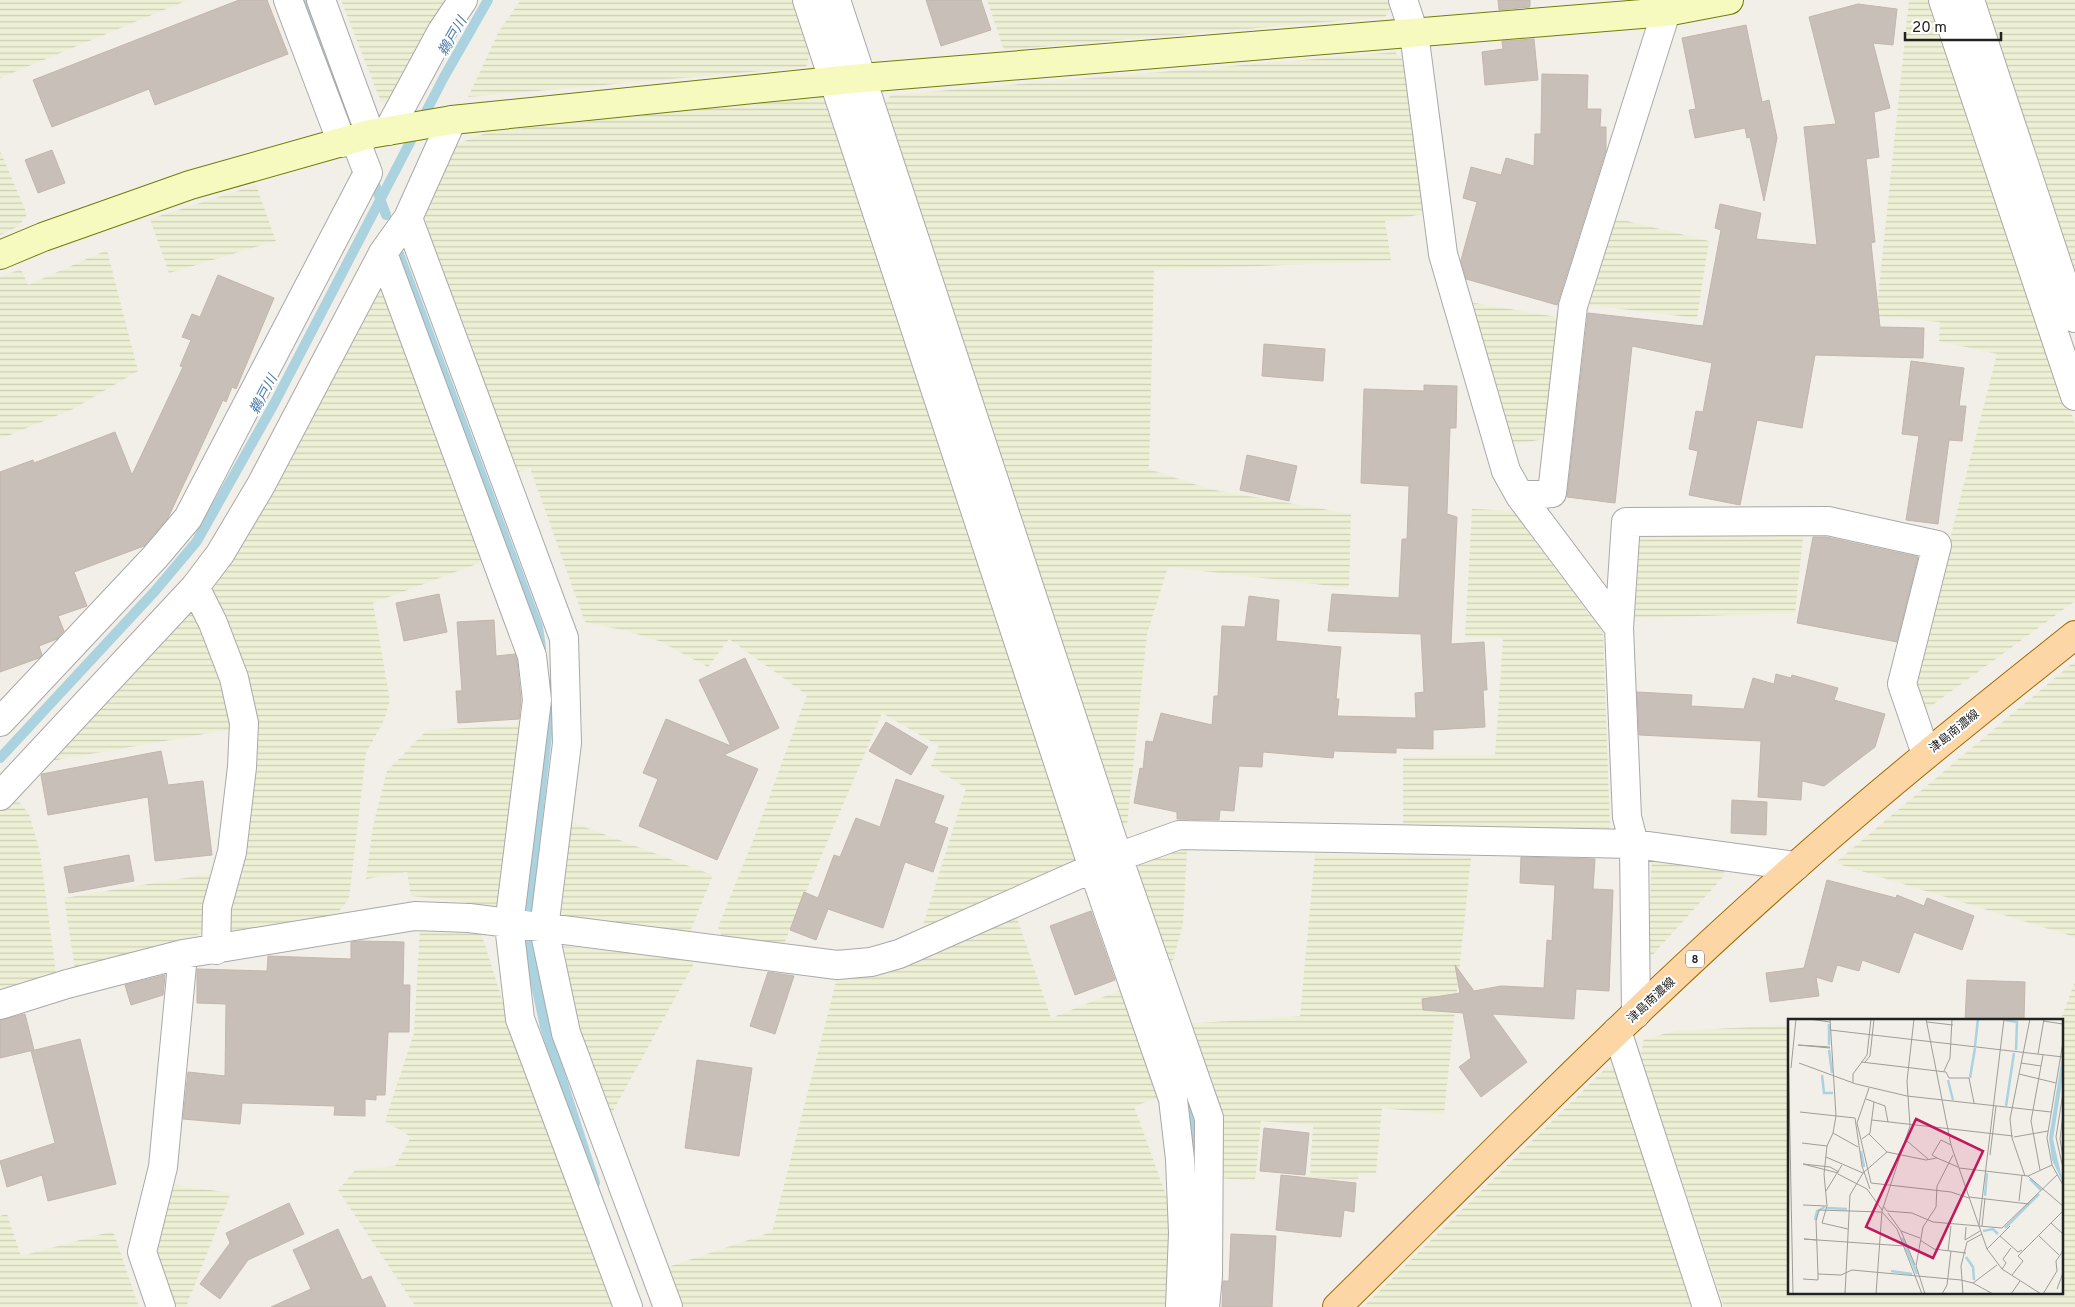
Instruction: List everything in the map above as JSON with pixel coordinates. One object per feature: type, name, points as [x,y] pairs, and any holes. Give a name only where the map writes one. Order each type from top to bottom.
[{"type":"main road","name":"津島南濃線","points":[[1337,1307],[1626,1022],[1796,866],[1926,754],[2075,635]]},
{"type":"street","points":[[288,0],[371,135]]},
{"type":"street","points":[[1,720],[155,557],[188,518],[368,173],[371,135],[321,0]]},
{"type":"street","points":[[371,135],[463,0]]},
{"type":"street","points":[[807,0],[1093,868],[1173,1099],[1180,1159],[1183,1233],[1180,1307]]},
{"type":"street","points":[[836,0],[1118,857],[1209,1118],[1208,1276],[1205,1307]]},
{"type":"street","points":[[1403,0],[1414,33],[1443,254],[1506,472],[1520,496],[1619,628]]},
{"type":"street","points":[[0,255],[43,237],[190,185],[371,135],[445,121],[862,78],[1666,12],[1729,0]]},
{"type":"street","points":[[1943,0],[2075,396]]},
{"type":"street","points":[[1970,0],[2075,318]]},
{"type":"street","points":[[1520,496],[1552,493],[1573,306],[1666,12]]},
{"type":"street","points":[[0,796],[195,587],[220,554],[261,485],[383,253],[408,218],[445,121]]},
{"type":"street","points":[[408,218],[564,638],[567,743],[544,929],[566,1033],[668,1307]]},
{"type":"street","points":[[383,253],[532,656],[537,700],[509,925],[520,1019],[628,1307]]},
{"type":"street","points":[[1707,1307],[1626,1022],[1634,844],[1626,817],[1619,628],[1626,522],[1828,521],[1937,545],[1902,684],[1926,754]]},
{"type":"street","points":[[195,587],[234,678],[244,723],[242,767],[232,852],[217,907],[216,950]]},
{"type":"street","points":[[0,1005],[67,984],[183,954],[415,916],[469,918],[509,925],[837,964],[871,962],[899,954],[1118,857],[1180,834],[1634,844],[1796,866]]},
{"type":"street","points":[[161,1307],[142,1252],[163,1167],[183,954]]},
{"type":"green space","points":[[0,0],[188,0],[0,78]]},
{"type":"green space","points":[[341,0],[448,0],[387,102],[381,102]]},
{"type":"green space","points":[[521,0],[795,0],[811,50],[806,67],[468,97],[499,31]]},
{"type":"green space","points":[[987,0],[1389,0],[1391,8],[1385,17],[1004,50]]},
{"type":"green space","points":[[1909,0],[1933,0],[2075,424],[2075,601],[1927,709],[1917,701],[1918,664],[1997,354],[1939,341],[1940,322],[1876,316]]},
{"type":"green space","points":[[1977,0],[2075,0],[2075,293]]},
{"type":"green space","points":[[1395,52],[1405,62],[1423,214],[1385,221],[1391,261],[1154,270],[1149,469],[1209,489],[1351,514],[1349,588],[1168,567],[1147,634],[1127,825],[1114,822],[881,110],[891,95]]},
{"type":"green space","points":[[824,96],[831,107],[1077,837],[1074,865],[921,931],[966,788],[931,766],[939,746],[882,713],[783,946],[722,937],[718,927],[754,838],[807,695],[729,639],[708,667],[659,641],[627,631],[585,622],[530,468],[515,473],[428,232],[425,216],[457,144],[488,132]]},
{"type":"green space","points":[[0,151],[27,214],[19,226],[0,235]]},
{"type":"green space","points":[[256,185],[276,241],[169,273],[150,219]]},
{"type":"green space","points":[[1611,217],[1709,241],[1697,318],[1589,305]]},
{"type":"green space","points":[[107,250],[138,371],[73,409],[0,439],[0,277],[21,269],[28,285]]},
{"type":"green space","points":[[385,275],[490,559],[373,603],[390,701],[384,720],[366,753],[349,899],[334,917],[226,934],[252,767],[210,588]]},
{"type":"green space","points":[[1469,302],[1562,318],[1550,438],[1509,445]]},
{"type":"green space","points":[[1472,509],[1513,511],[1603,632],[1610,828],[1403,827],[1403,757],[1495,755],[1503,638],[1465,637]]},
{"type":"green space","points":[[1804,528],[1795,613],[1633,618],[1634,534]]},
{"type":"green space","points":[[195,599],[233,729],[39,763]]},
{"type":"green space","points":[[2075,661],[2075,937],[1835,863]]},
{"type":"green space","points":[[526,725],[501,910],[465,902],[411,896],[407,872],[366,879],[373,826],[387,771],[427,730]]},
{"type":"green space","points":[[19,802],[29,814],[40,852],[56,973],[0,992],[0,809],[6,803]]},
{"type":"green space","points":[[566,820],[713,875],[688,937],[566,920],[553,900]]},
{"type":"green space","points":[[1174,850],[1187,850],[1183,924],[1168,978],[1133,878],[1140,862]]},
{"type":"green space","points":[[1315,854],[1471,858],[1444,1114],[1382,1108],[1376,1174],[1359,1173],[1358,1181],[1310,1177],[1313,1125],[1261,1121],[1255,1181],[1216,1178],[1184,1024],[1300,1016]]},
{"type":"green space","points":[[1652,858],[1725,868],[1724,876],[1647,961]]},
{"type":"green space","points":[[215,873],[204,933],[75,969],[64,898]]},
{"type":"green space","points":[[1015,912],[1051,1018],[1128,987],[1161,1085],[1158,1098],[1134,1106],[1173,1215],[1172,1307],[677,1307],[662,1269],[772,1232],[838,974]]},
{"type":"green space","points":[[420,927],[480,929],[507,1015],[617,1307],[416,1307],[338,1190],[355,1170],[395,1166],[411,1137],[385,1121],[414,1033]]},
{"type":"green space","points":[[561,946],[697,958],[607,1122],[569,1027]]},
{"type":"green space","points":[[2075,982],[2075,1307],[1724,1307],[1640,1056],[1644,1039],[1676,1031],[1788,1025],[1788,1294],[2062,1294],[2061,1019]]},
{"type":"green space","points":[[1615,1067],[1698,1307],[1363,1307],[1606,1068]]},
{"type":"green space","points":[[169,1184],[231,1193],[186,1307],[171,1307],[158,1263],[155,1232]]},
{"type":"green space","points":[[7,1214],[21,1256],[113,1231],[139,1307],[0,1307],[0,1216]]},
{"type":"building","points":[[239,0],[267,0],[288,54],[155,105],[149,89],[52,127],[33,80]]},
{"type":"building","points":[[926,0],[981,0],[991,30],[941,46]]},
{"type":"building","points":[[1498,0],[1530,0],[1530,7],[1499,10]]},
{"type":"building","points":[[1858,4],[1897,9],[1893,45],[1873,43],[1890,108],[1874,112],[1879,157],[1866,159],[1875,242],[1871,243],[1880,327],[1924,328],[1923,358],[1815,355],[1802,428],[1757,420],[1740,505],[1689,495],[1698,451],[1689,449],[1696,411],[1703,412],[1712,363],[1632,346],[1615,503],[1567,497],[1588,313],[1703,326],[1721,230],[1715,228],[1720,204],[1761,213],[1756,239],[1817,245],[1804,127],[1836,124],[1809,17]]},
{"type":"building","points":[[1746,25],[1762,102],[1769,100],[1777,138],[1764,201],[1750,137],[1747,138],[1745,128],[1695,138],[1689,110],[1696,109],[1682,38]]},
{"type":"building","points":[[1534,39],[1538,80],[1485,85],[1482,52],[1503,49],[1502,41]]},
{"type":"building","points":[[1542,74],[1588,75],[1587,109],[1601,109],[1600,127],[1606,127],[1606,150],[1557,305],[1466,279],[1461,260],[1477,202],[1463,198],[1471,167],[1501,175],[1506,158],[1534,166],[1535,134],[1541,134]]},
{"type":"building","points":[[52,150],[65,183],[38,193],[25,160]]},
{"type":"building","points":[[218,275],[274,298],[236,389],[232,387],[226,402],[223,400],[168,518],[144,546],[74,572],[87,606],[58,616],[64,631],[57,639],[39,646],[42,655],[39,658],[0,672],[0,472],[33,460],[34,463],[115,432],[132,475],[183,367],[180,366],[191,340],[182,337],[192,314],[200,317]]},
{"type":"building","points":[[1264,344],[1325,349],[1323,381],[1262,376]]},
{"type":"building","points":[[1911,361],[1964,368],[1959,406],[1966,406],[1962,441],[1949,440],[1938,524],[1906,520],[1919,436],[1902,434]]},
{"type":"building","points":[[1424,385],[1457,386],[1456,428],[1450,428],[1447,514],[1457,517],[1451,644],[1484,642],[1487,690],[1483,690],[1485,727],[1433,730],[1433,749],[1396,748],[1396,753],[1334,751],[1333,758],[1263,752],[1262,767],[1239,766],[1234,811],[1220,810],[1219,820],[1177,819],[1177,812],[1134,803],[1140,768],[1143,769],[1146,741],[1153,742],[1161,713],[1212,725],[1214,696],[1218,696],[1222,626],[1245,627],[1249,596],[1279,600],[1276,641],[1341,647],[1336,699],[1339,699],[1337,716],[1416,718],[1415,693],[1424,692],[1421,634],[1328,631],[1332,594],[1399,598],[1402,539],[1407,539],[1409,486],[1361,483],[1364,389],[1424,391]]},
{"type":"building","points":[[1247,455],[1297,466],[1289,501],[1240,490]]},
{"type":"building","points":[[1813,537],[1826,537],[1918,557],[1897,642],[1797,623]]},
{"type":"building","points":[[439,594],[447,632],[404,641],[396,603]]},
{"type":"building","points":[[494,620],[496,656],[515,654],[517,660],[521,700],[519,719],[458,723],[456,691],[462,691],[457,622]]},
{"type":"building","points":[[745,658],[779,728],[724,755],[758,769],[717,860],[639,826],[658,779],[643,773],[666,719],[731,746],[699,680]]},
{"type":"building","points":[[1776,674],[1791,678],[1792,675],[1838,688],[1834,700],[1885,714],[1875,747],[1824,786],[1802,781],[1801,800],[1758,797],[1761,741],[1639,735],[1637,692],[1692,695],[1691,706],[1744,709],[1753,678],[1774,684]]},
{"type":"building","points":[[886,722],[928,747],[911,775],[869,751]]},
{"type":"building","points":[[161,751],[168,785],[203,781],[212,855],[155,861],[148,797],[48,815],[42,774]]},
{"type":"building","points":[[896,779],[944,796],[934,823],[948,828],[933,872],[905,862],[883,928],[828,909],[816,940],[790,930],[804,892],[818,898],[834,855],[840,857],[856,818],[880,827]]},
{"type":"building","points":[[1732,800],[1767,802],[1766,835],[1731,833]]},
{"type":"building","points":[[129,855],[134,881],[69,893],[64,867]]},
{"type":"building","points":[[1521,857],[1595,859],[1593,889],[1613,890],[1609,991],[1576,989],[1574,1019],[1492,1014],[1527,1062],[1481,1097],[1459,1067],[1471,1058],[1463,1013],[1423,1010],[1422,999],[1460,993],[1455,965],[1474,991],[1501,986],[1544,988],[1547,940],[1552,941],[1555,885],[1520,883]]},
{"type":"building","points":[[1827,880],[1896,898],[1897,895],[1924,906],[1927,898],[1974,916],[1962,950],[1914,932],[1899,973],[1862,960],[1859,971],[1837,965],[1832,982],[1816,977],[1819,996],[1770,1002],[1766,973],[1804,968]]},
{"type":"building","points":[[1091,911],[1115,980],[1075,995],[1050,926]]},
{"type":"building","points":[[351,942],[404,942],[403,985],[410,985],[409,1032],[388,1032],[385,1095],[376,1095],[376,1100],[365,1099],[365,1116],[334,1115],[335,1106],[242,1103],[240,1124],[183,1119],[188,1072],[225,1076],[226,1004],[197,1003],[197,969],[267,971],[268,956],[351,959]]},
{"type":"building","points":[[768,972],[794,976],[775,1034],[750,1026]]},
{"type":"building","points":[[165,975],[163,995],[131,1005],[125,985]]},
{"type":"building","points":[[1967,980],[2025,982],[2024,1019],[1965,1019]]},
{"type":"building","points":[[25,1014],[34,1050],[0,1058],[0,1020]]},
{"type":"building","points":[[80,1039],[116,1184],[48,1201],[42,1175],[7,1187],[0,1161],[55,1143],[31,1051]]},
{"type":"building","points":[[697,1060],[752,1068],[739,1156],[685,1148]]},
{"type":"building","points":[[1264,1128],[1309,1133],[1305,1175],[1260,1171]]},
{"type":"building","points":[[1281,1175],[1356,1183],[1354,1212],[1344,1210],[1341,1237],[1276,1230]]},
{"type":"building","points":[[289,1203],[304,1234],[248,1260],[220,1299],[200,1284],[230,1243],[226,1233]]},
{"type":"building","points":[[338,1229],[362,1280],[371,1276],[386,1307],[271,1307],[311,1289],[293,1250]]},
{"type":"building","points":[[1231,1234],[1276,1236],[1272,1307],[1222,1307],[1223,1281],[1229,1281]]},
{"type":"waterway","points":[[304,0],[345,108]]},
{"type":"waterway","name":"鵜戸川","points":[[0,758],[155,591],[197,541],[275,402],[444,77],[488,0]]},
{"type":"waterway","points":[[372,176],[386,215]]},
{"type":"waterway","points":[[399,254],[538,627],[541,648]]},
{"type":"waterway","points":[[527,914],[551,699],[548,684]]},
{"type":"waterway","points":[[526,938],[545,1027],[595,1183]]},
{"type":"waterway","points":[[1184,1093],[1191,1114],[1192,1150]]}]
